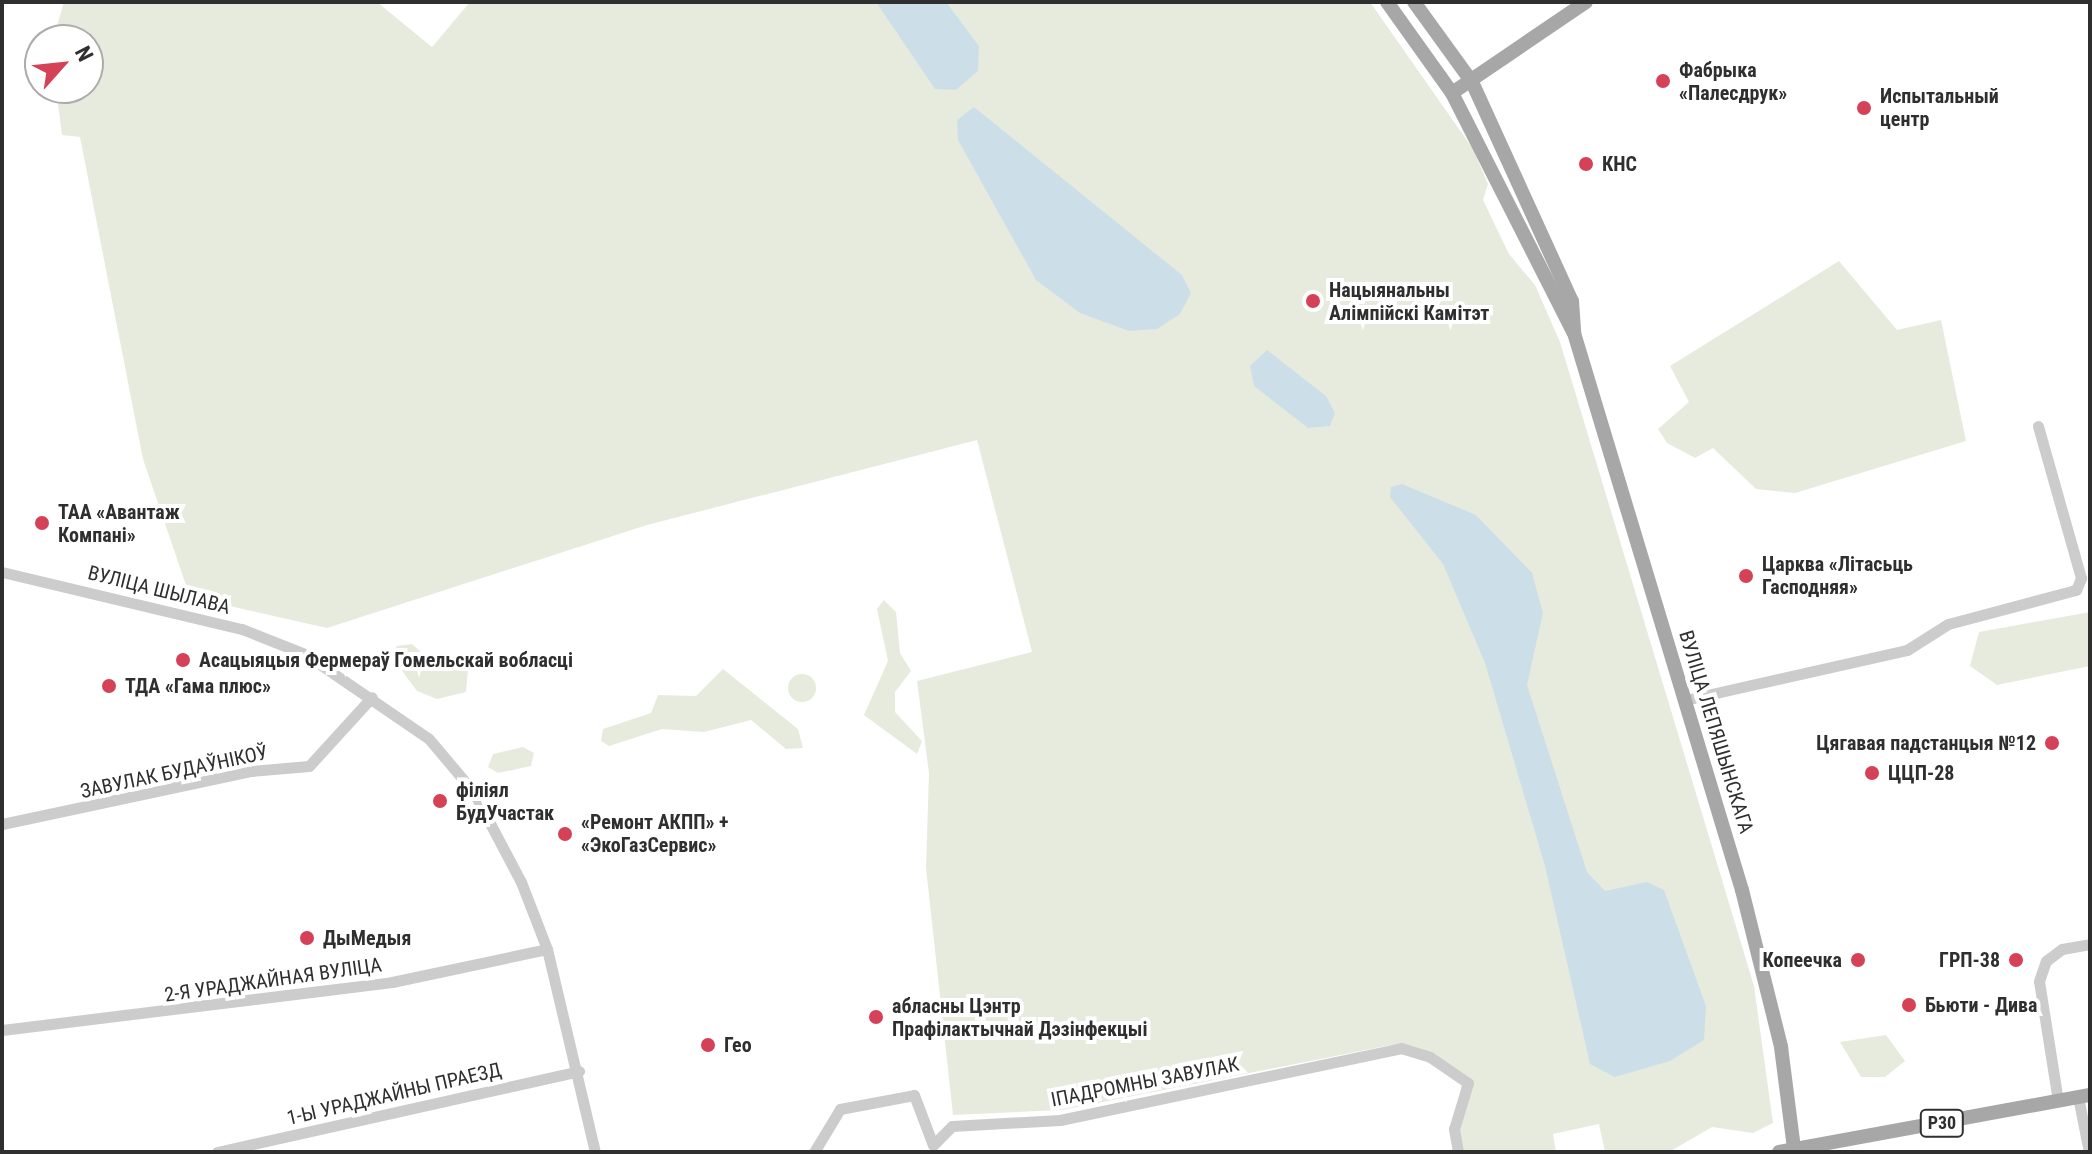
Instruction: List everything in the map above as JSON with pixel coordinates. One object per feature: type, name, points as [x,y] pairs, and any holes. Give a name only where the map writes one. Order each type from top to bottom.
[{"type":"main road","name":"ВУЛІЦА ЛЕПЯШЫНСКАГА","points":[[1387,2],[1452,93],[1574,333],[1685,700],[1773,1011],[1789,1151]]},
{"type":"main road","name":"ВУЛІЦА ЛЕПЯШЫНСКАГА","points":[[1414,2],[1472,82],[1572,301],[1574,333]]},
{"type":"main road","points":[[1452,93],[1586,2]]},
{"type":"main road","name":"Р30","points":[[1789,1151],[2084,1096]]},
{"type":"street","points":[[1685,700],[1907,650],[1948,624],[2076,590],[2081,578],[2038,426]]},
{"type":"street","name":"ВУЛІЦА ШЫЛАВА","points":[[2,572],[175,610],[305,654],[372,697],[429,739],[466,782],[506,850],[547,949],[579,1071],[595,1152]]},
{"type":"street","name":"ЗАВУЛАК БУДАЎНІКОЎ","points":[[2,824],[251,771],[309,766],[372,697]]},
{"type":"street","points":[[2058,1101],[2039,981],[2046,961],[2090,944]]},
{"type":"street","name":"2-Я УРАДЖАЙНАЯ ВУЛІЦА","points":[[2,1030],[378,984],[547,949]]},
{"type":"street","name":"ІПАДРОМНЫ ЗАВУЛАК","points":[[814,1152],[840,1109],[914,1095],[933,1145],[952,1126],[1060,1120],[1401,1048],[1430,1057],[1468,1083],[1454,1129],[1458,1152]]},
{"type":"street","name":"1-Ы УРАДЖАЙНЫ ПРАЕЗД","points":[[217,1152],[579,1071]]},
{"type":"street","points":[[2084,1096],[2089,1152]]},
{"type":"shaded area","points":[[64,2],[377,2],[432,47],[470,2],[1370,2],[1473,149],[1488,184],[1483,200],[1509,254],[1535,285],[1560,342],[1754,986],[1773,1123],[1753,1133],[1712,1127],[1669,1152],[1605,1152],[1599,1124],[1553,1134],[1556,1152],[1457,1152],[1462,1076],[1391,1045],[1062,1110],[953,1115],[926,868],[929,773],[917,681],[1032,652],[977,440],[647,525],[327,628],[190,597],[143,459],[80,137],[62,135],[58,104],[104,104],[104,24],[58,24]]},
{"type":"shaded area","points":[[1839,261],[1897,330],[1941,320],[1966,441],[1795,493],[1756,489],[1713,448],[1695,458],[1667,443],[1658,429],[1689,402],[1670,366]]},
{"type":"shaded area","points":[[884,600],[896,612],[900,653],[911,671],[895,692],[895,712],[922,741],[917,754],[864,715],[888,661],[877,609]]},
{"type":"shaded area","points":[[2090,612],[2090,666],[1997,685],[1970,666],[1979,632]]},
{"type":"shaded area","points":[[412,644],[439,668],[468,670],[466,692],[437,699],[417,691],[391,656],[397,646]]},
{"type":"shaded area","points":[[723,669],[798,729],[803,748],[786,749],[751,720],[704,732],[662,729],[609,746],[601,741],[603,729],[651,713],[658,695],[696,696]]},
{"type":"shaded area","points":[[802,674],[812,678],[816,688],[812,698],[802,702],[792,698],[788,688],[792,678]]},
{"type":"shaded area","points":[[523,747],[534,753],[531,766],[498,773],[488,767],[493,754]]},
{"type":"shaded area","points":[[1886,1035],[1905,1061],[1885,1077],[1861,1077],[1840,1042]]},
{"type":"water","points":[[876,2],[946,2],[979,46],[978,71],[956,90],[935,89]]},
{"type":"water","points":[[974,107],[1182,275],[1191,293],[1180,314],[1157,329],[1129,331],[1080,313],[1036,280],[958,140],[957,120]]},
{"type":"water","points":[[1267,350],[1326,396],[1335,413],[1330,426],[1308,428],[1254,386],[1250,366]]},
{"type":"water","points":[[1402,484],[1476,515],[1532,573],[1543,613],[1527,685],[1587,872],[1605,891],[1647,882],[1664,890],[1706,1006],[1704,1040],[1670,1061],[1615,1077],[1590,1064],[1545,866],[1485,663],[1443,564],[1390,497],[1391,487]]},
{"type":"place","name":"Фабрыка «Палесдрук»","points":[[1663,81]]},
{"type":"place","name":"Испытальный центр","points":[[1864,108]]},
{"type":"place","name":"КНС","points":[[1586,164]]},
{"type":"place","name":"Нацыянальны Алімпійскі Камітэт","points":[[1313,301]]},
{"type":"place","name":"ТАА «Авантаж Компані»","points":[[42,523]]},
{"type":"place","name":"Царква «Літасьць Гасподняя»","points":[[1746,576]]},
{"type":"place","name":"Асацыяцыя Фермераў Гомельскай вобласці","points":[[183,660]]},
{"type":"place","name":"ТДА «Гама плюс»","points":[[109,686]]},
{"type":"place","name":"Цягавая падстанцыя №12","points":[[2052,743]]},
{"type":"place","name":"ЦЦП-28","points":[[1872,773]]},
{"type":"place","name":"філіял БудУчастак","points":[[440,801]]},
{"type":"place","name":"«Ремонт АКПП» + «ЭкоГазСервис»","points":[[565,834]]},
{"type":"place","name":"ДыМедыя","points":[[307,938]]},
{"type":"place","name":"Копеечка","points":[[1858,960]]},
{"type":"place","name":"ГРП-38","points":[[2016,960]]},
{"type":"place","name":"Бьюти - Дива","points":[[1909,1005]]},
{"type":"place","name":"абласны Цэнтр Прафілактычнай Дэзінфекцыі","points":[[876,1017]]},
{"type":"place","name":"Гео","points":[[708,1045]]}]
